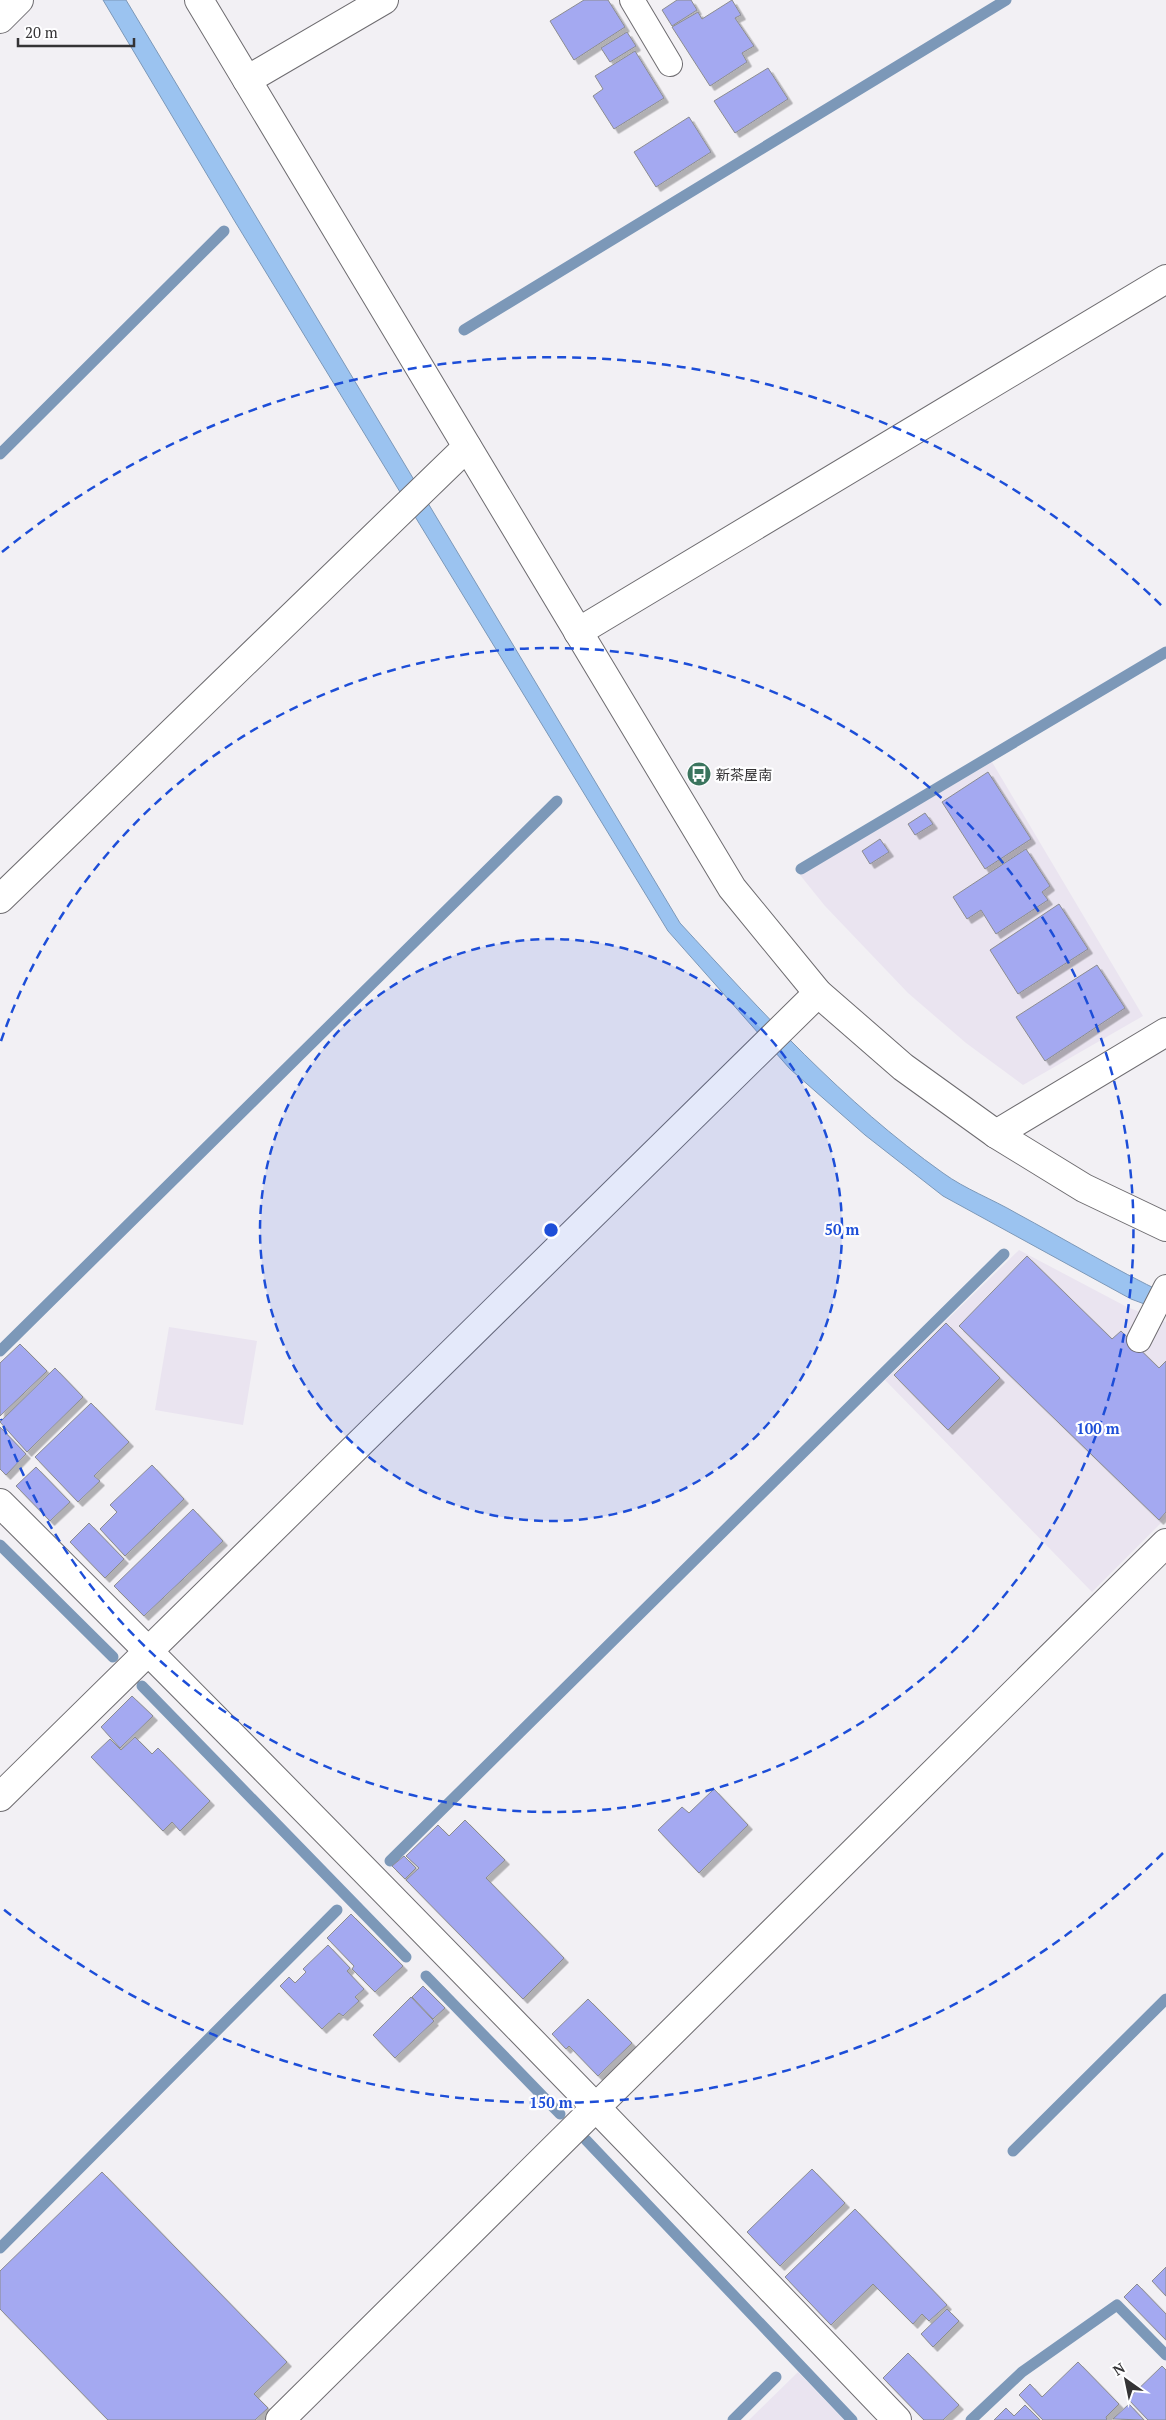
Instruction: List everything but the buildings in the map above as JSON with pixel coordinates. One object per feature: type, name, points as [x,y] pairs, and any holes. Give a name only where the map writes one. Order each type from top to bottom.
[{"type":"street","points":[[0,19],[19,0]]},
{"type":"street","points":[[199,0],[732,888],[818,994],[903,1067],[996,1134],[1084,1188],[1166,1227]]},
{"type":"street","points":[[247,80],[384,0]]},
{"type":"street","points":[[578,632],[1166,279]]},
{"type":"street","points":[[0,899],[421,489],[467,447]]},
{"type":"street","points":[[0,1797],[818,994]]},
{"type":"street","points":[[996,1134],[1166,1032]]},
{"type":"street","points":[[0,1503],[148,1650],[598,2107],[897,2420]]},
{"type":"street","points":[[280,2420],[1166,1543]]},
{"type":"lane","points":[[632,0],[670,64]]},
{"type":"lane","points":[[1139,1340],[1165,1288]]},
{"type":"shaded area","points":[[992,762],[1143,1016],[1023,1085],[966,1043],[908,993],[825,906],[800,875]]},
{"type":"shaded area","points":[[1019,1250],[1127,1307],[1166,1322],[1166,1518],[1092,1592],[885,1380]]},
{"type":"shaded area","points":[[169,1327],[257,1341],[243,1425],[155,1410]]},
{"type":"shaded area","points":[[798,2372],[844,2420],[749,2420]]},
{"type":"water","points":[[103,0],[126,0],[680,923],[805,1055],[837,1086],[906,1146],[960,1184],[1166,1294],[1166,1312],[1131,1299],[943,1196],[865,1135],[790,1069],[668,931],[234,220]]},
{"type":"waterway","points":[[464,330],[1006,0]]},
{"type":"waterway","points":[[0,454],[224,231]]},
{"type":"waterway","points":[[801,869],[1166,652]]},
{"type":"waterway","points":[[0,1351],[557,801]]},
{"type":"waterway","points":[[390,1861],[1004,1254]]},
{"type":"waterway","points":[[0,1545],[113,1657]]},
{"type":"waterway","points":[[142,1686],[406,1957]]},
{"type":"waterway","points":[[0,2248],[337,1910]]},
{"type":"waterway","points":[[426,1976],[560,2114]]},
{"type":"waterway","points":[[1013,2151],[1166,1999]]},
{"type":"waterway","points":[[586,2140],[852,2420]]},
{"type":"waterway","points":[[971,2420],[1022,2372],[1117,2305],[1166,2355]]},
{"type":"waterway","points":[[733,2420],[776,2377]]},
{"type":"place","name":"新茶屋南","points":[[699,774]]}]
